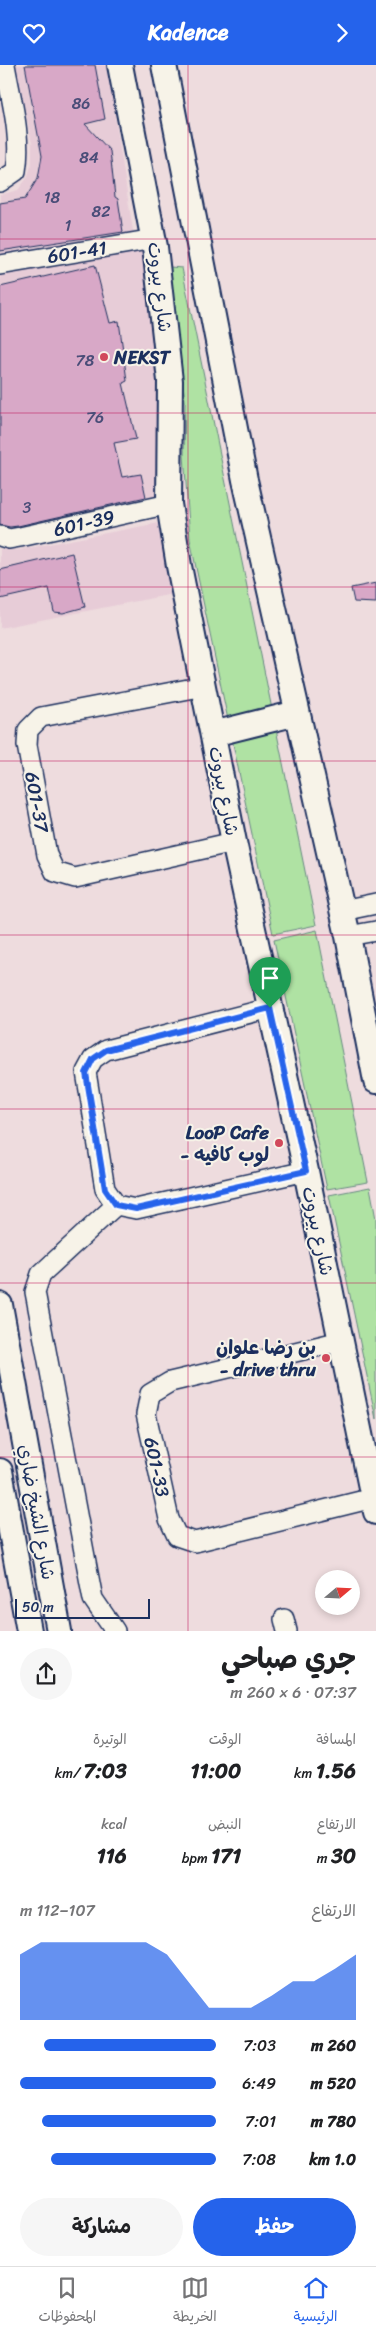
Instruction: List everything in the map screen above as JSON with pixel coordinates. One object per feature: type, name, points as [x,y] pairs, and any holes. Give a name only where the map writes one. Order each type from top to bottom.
[{"type":"main road","name":"شارع بيروت","points":[[120,65],[154,239],[170,381],[169,504],[234,842],[306,1171],[374,1505]]},
{"type":"main road","points":[[164,65],[244,480],[348,936],[376,1081]]},
{"type":"main road","points":[[213,735],[297,713]]},
{"type":"main road","name":"شارع الشيخ ضاري","points":[[0,1305],[59,1631]]},
{"type":"main road","name":"شارع الشيخ ضاري","points":[[0,1471],[29,1631]]},
{"type":"street","points":[[0,182],[16,171],[19,143],[5,65]]},
{"type":"street","name":"601-41","points":[[0,265],[154,239]]},
{"type":"street","name":"601-39","points":[[0,536],[9,539],[20,537],[169,504]]},
{"type":"street","name":"601-37","points":[[204,686],[41,717],[28,730],[27,745],[47,855],[55,873],[75,878],[234,842]]},
{"type":"street","points":[[342,911],[376,904]]},
{"type":"street","points":[[348,936],[376,931]]},
{"type":"street","points":[[270,1008],[106,1050],[93,1059],[86,1073],[105,1189],[116,1205],[136,1209],[306,1171]]},
{"type":"street","points":[[115,1631],[92,1599],[35,1293],[41,1274],[116,1205]]},
{"type":"street","name":"601-33","points":[[341,1341],[170,1382],[150,1394],[146,1415],[168,1519],[177,1536],[195,1542],[374,1505]]},
{"type":"shaded area","points":[[16,65],[107,65],[133,231],[128,238],[0,258],[0,195],[18,190],[27,178],[32,164],[32,144]]},
{"type":"shaded area","points":[[142,247],[146,252],[161,392],[164,508],[0,536],[0,273]]},
{"type":"shaded area","points":[[164,522],[178,593],[0,628],[0,549],[18,550]]},
{"type":"green space","points":[[170,267],[182,268],[316,925],[273,934],[190,539],[184,455],[185,401]]},
{"type":"green space","points":[[317,930],[368,1182],[327,1189],[274,940]]},
{"type":"green space","points":[[370,1187],[376,1219],[376,1419],[329,1195]]},
{"type":"building","points":[[25,65],[95,65],[105,119],[85,124],[110,151],[115,197],[118,199],[123,232],[0,251],[0,203],[25,199],[38,178],[42,156]]},
{"type":"building","points":[[95,265],[110,323],[119,321],[127,381],[123,383],[136,439],[114,443],[122,477],[141,474],[146,497],[18,526],[0,525],[0,287]]},
{"type":"building","points":[[72,553],[85,607],[63,613],[54,612],[49,588],[0,599],[0,570]]},
{"type":"building","points":[[376,583],[376,603],[354,602],[351,588]]},
{"type":"place","name":"NEKST","points":[[104,357]]},
{"type":"place","name":"LooP Cafe - لوب كافيه","points":[[279,1143]]},
{"type":"place","name":"بن رضا علوان - drive thru","points":[[326,1358]]},
{"type":"route","points":[[270,1008],[306,1171],[136,1209],[116,1205],[105,1189],[86,1073],[93,1059],[106,1050],[270,1008]]}]
